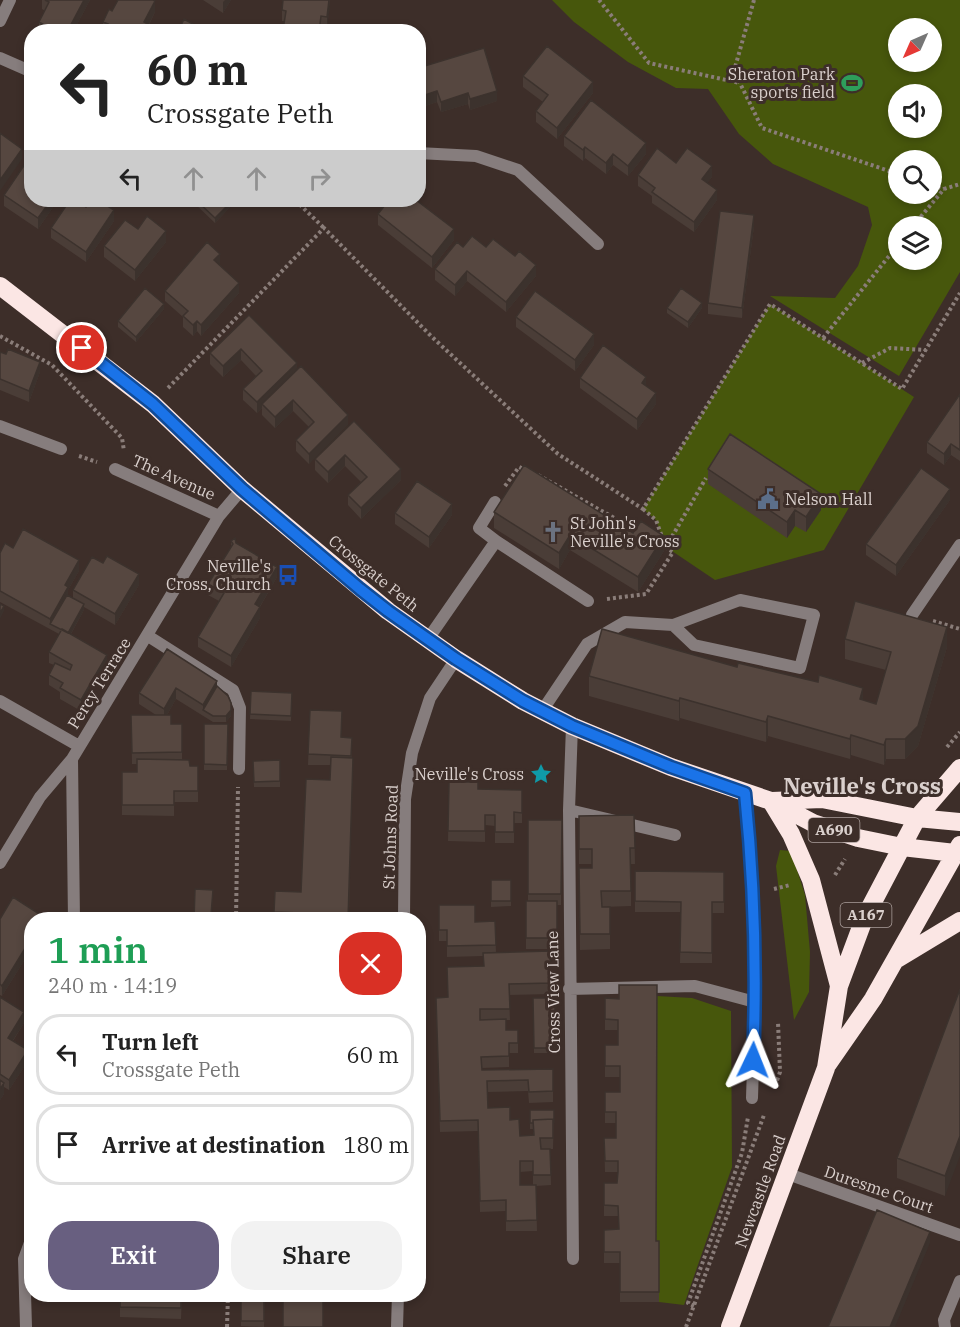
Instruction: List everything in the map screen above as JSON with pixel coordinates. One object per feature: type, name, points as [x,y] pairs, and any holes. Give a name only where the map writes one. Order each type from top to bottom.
[{"type":"highway","name":"Crossgate Peth","points":[[0,286],[153,404],[242,489],[360,589],[456,659],[542,711],[572,726],[671,767],[745,793]]},
{"type":"highway","name":"A167","points":[[917,818],[960,768]]},
{"type":"highway","name":"A690","points":[[745,793],[771,801],[813,823],[858,838],[902,847],[958,849]]},
{"type":"highway","name":"A690","points":[[771,801],[822,800],[917,818],[960,822]]},
{"type":"highway","points":[[771,801],[791,834],[811,880],[839,986]]},
{"type":"highway","name":"Newcastle Road","points":[[730,1327],[826,1068],[839,986],[864,919],[917,818]]},
{"type":"highway","name":"Newcastle Road","points":[[826,1068],[897,960],[958,849]]},
{"type":"highway","points":[[897,960],[960,921]]},
{"type":"street","points":[[0,21],[10,0]]},
{"type":"street","points":[[0,58],[24,68]]},
{"type":"street","points":[[426,153],[476,156],[518,170],[598,244]]},
{"type":"street","points":[[0,426],[61,449]]},
{"type":"street","name":"The Avenue","points":[[115,469],[219,516]]},
{"type":"street","name":"Percy Terrace","points":[[74,912],[72,759],[219,516],[242,489]]},
{"type":"street","points":[[495,501],[479,528],[588,601]]},
{"type":"street","points":[[428,639],[496,541]]},
{"type":"street","points":[[912,615],[960,546]]},
{"type":"street","points":[[542,711],[587,644],[625,622],[673,625],[740,600],[814,615],[800,668],[693,645],[673,625]]},
{"type":"street","points":[[147,636],[233,690],[240,708],[239,769]]},
{"type":"street","name":"St Johns Road","points":[[404,912],[405,799],[412,753],[430,699],[456,659]]},
{"type":"street","points":[[0,701],[79,746]]},
{"type":"street","name":"Cross View Lane","points":[[572,726],[568,810],[573,1259]]},
{"type":"street","points":[[0,863],[40,797],[72,759]]},
{"type":"street","points":[[745,793],[751,850],[755,1002],[752,1098]]},
{"type":"street","points":[[568,810],[675,835]]},
{"type":"street","points":[[569,989],[695,986],[755,1002]]},
{"type":"street","name":"Duresme Court","points":[[788,1174],[960,1234]]},
{"type":"street","points":[[945,1327],[944,1320],[960,1281]]},
{"type":"street","points":[[25,1302],[26,1327]]},
{"type":"street","points":[[397,1327],[398,1302]]},
{"type":"path","points":[[599,0],[649,63],[740,83]]},
{"type":"path","points":[[754,0],[734,71],[762,128],[888,171]]},
{"type":"path","points":[[921,216],[944,189],[960,184]]},
{"type":"path","points":[[302,207],[431,336],[558,454],[643,509],[656,520],[666,547],[706,478]]},
{"type":"path","points":[[153,404],[324,228]]},
{"type":"path","points":[[823,338],[888,257]]},
{"type":"path","points":[[643,509],[770,304],[902,389],[960,293]]},
{"type":"path","points":[[0,336],[52,365],[122,438],[129,474]]},
{"type":"path","points":[[862,363],[890,348],[927,350]]},
{"type":"path","points":[[61,449],[115,469]]},
{"type":"path","points":[[495,501],[519,466],[543,477],[633,528]]},
{"type":"path","points":[[236,912],[239,769]]},
{"type":"path","points":[[694,1306],[688,1303],[742,1153],[752,1098]]},
{"type":"path","points":[[227,1327],[228,1302]]},
{"type":"green space","points":[[552,0],[960,0],[960,272],[899,376],[770,296],[835,298],[858,266],[872,225],[868,207],[773,164],[739,134],[708,89],[676,88],[628,62],[574,22]]},
{"type":"green space","points":[[770,304],[914,397],[824,550],[715,580],[666,547],[656,520],[643,509]]},
{"type":"green space","points":[[780,850],[791,851],[805,895],[810,952],[809,992],[794,1020],[776,866]]},
{"type":"green space","points":[[657,996],[692,998],[731,1011],[732,1167],[684,1305],[659,1302],[659,1253],[656,1252]]},
{"type":"building","points":[[45,0],[84,0],[71,24],[39,22],[49,2]]},
{"type":"building","points":[[118,0],[155,1],[144,22],[148,24],[103,22],[109,9],[112,11]]},
{"type":"building","points":[[283,0],[329,0],[327,17],[321,16],[320,24],[284,24],[286,11],[282,10]]},
{"type":"building","points":[[184,19],[193,24],[182,24]]},
{"type":"building","points":[[547,46],[593,82],[557,128],[536,111],[548,95],[523,76]]},
{"type":"building","points":[[484,48],[497,91],[470,99],[468,93],[441,102],[437,91],[426,95],[426,66]]},
{"type":"building","points":[[591,100],[646,143],[628,166],[613,154],[606,163],[585,147],[583,150],[564,136]]},
{"type":"building","points":[[0,133],[22,149],[0,180]]},
{"type":"building","points":[[657,148],[676,163],[687,148],[712,166],[702,179],[717,190],[694,222],[652,192],[655,188],[638,175]]},
{"type":"building","points":[[24,165],[24,207],[46,207],[38,218],[4,195]]},
{"type":"building","points":[[65,207],[109,207],[114,210],[86,252],[51,228]]},
{"type":"building","points":[[203,207],[226,207],[215,218]]},
{"type":"building","points":[[384,207],[425,207],[454,229],[432,257],[378,214]]},
{"type":"building","points":[[720,211],[754,215],[742,308],[708,303]]},
{"type":"building","points":[[147,216],[166,231],[135,270],[104,246],[125,220],[138,229]]},
{"type":"building","points":[[472,236],[486,247],[493,239],[515,256],[519,251],[536,265],[506,302],[467,271],[455,285],[435,269],[457,242],[463,247]]},
{"type":"building","points":[[207,242],[220,254],[214,260],[239,283],[201,325],[197,321],[193,325],[183,316],[188,311],[165,291]]},
{"type":"building","points":[[145,288],[164,304],[136,337],[118,321]]},
{"type":"building","points":[[681,288],[702,303],[688,322],[667,308]]},
{"type":"building","points":[[535,291],[594,334],[575,360],[516,317]]},
{"type":"building","points":[[249,315],[297,363],[257,402],[243,389],[262,371],[241,349],[223,366],[210,353]]},
{"type":"building","points":[[603,345],[646,377],[642,383],[656,393],[637,419],[580,378]]},
{"type":"building","points":[[8,349],[40,362],[29,391],[0,379],[0,352],[6,354]]},
{"type":"building","points":[[301,366],[348,415],[309,454],[296,440],[314,422],[293,400],[275,417],[262,404]]},
{"type":"building","points":[[960,394],[960,450],[951,444],[944,454],[927,442]]},
{"type":"building","points":[[354,421],[401,469],[361,508],[348,495],[367,477],[345,455],[328,472],[315,459]]},
{"type":"building","name":"Nelson Hall","points":[[730,434],[821,494],[806,517],[795,510],[787,522],[708,469]]},
{"type":"building","name":"St John's Neville's Cross","points":[[524,465],[633,533],[641,521],[664,536],[638,577],[570,535],[559,553],[494,512]]},
{"type":"building","points":[[921,468],[950,489],[896,565],[866,544]]},
{"type":"building","points":[[417,481],[452,504],[429,537],[395,513]]},
{"type":"building","points":[[23,529],[79,560],[65,585],[68,587],[50,619],[0,591],[0,553],[5,543],[13,548]]},
{"type":"building","points":[[235,538],[236,543],[277,567],[255,604],[260,607],[231,656],[198,637],[224,593],[208,584],[233,544],[231,541]]},
{"type":"building","points":[[107,556],[139,574],[115,614],[73,590],[92,557],[103,563]]},
{"type":"building","points":[[67,595],[84,604],[68,633],[50,624]]},
{"type":"building","points":[[855,601],[947,627],[918,726],[905,739],[886,739],[884,745],[851,735],[850,739],[768,716],[766,722],[680,698],[679,701],[589,676],[602,629],[737,667],[738,663],[818,682],[819,675],[863,688],[860,699],[876,704],[891,652],[845,639]]},
{"type":"building","points":[[62,629],[107,655],[81,700],[60,688],[63,683],[49,675],[55,663],[70,670],[72,665],[49,652]]},
{"type":"building","points":[[167,649],[217,681],[203,705],[176,688],[164,709],[139,693]]},
{"type":"building","points":[[217,686],[228,696],[231,703],[231,710],[226,716],[213,716],[203,710]]},
{"type":"building","points":[[251,691],[292,693],[291,716],[250,714]]},
{"type":"building","points":[[310,710],[342,711],[341,737],[352,738],[351,756],[308,754]]},
{"type":"building","points":[[131,715],[171,715],[171,724],[182,724],[182,752],[132,753]]},
{"type":"building","points":[[204,724],[228,724],[227,765],[204,764]]},
{"type":"building","points":[[331,757],[353,758],[348,912],[274,912],[275,891],[301,892],[306,779],[330,780]]},
{"type":"building","points":[[137,759],[189,760],[190,766],[198,766],[198,791],[174,791],[174,805],[122,805],[122,772],[137,772]]},
{"type":"building","points":[[280,760],[280,781],[254,782],[253,761]]},
{"type":"building","points":[[449,782],[478,782],[478,789],[522,790],[522,813],[514,812],[514,832],[495,832],[495,815],[485,815],[485,831],[448,831]]},
{"type":"building","points":[[634,815],[635,848],[630,848],[631,891],[601,891],[602,907],[610,907],[610,934],[580,934],[579,868],[592,868],[592,849],[579,849],[579,816]]},
{"type":"building","points":[[528,820],[562,820],[561,894],[528,894]]},
{"type":"building","points":[[635,871],[724,872],[724,902],[712,902],[712,953],[680,952],[681,902],[635,901]]},
{"type":"building","points":[[491,880],[511,880],[511,901],[491,901]]},
{"type":"building","points":[[195,889],[213,890],[211,912],[194,912]]},
{"type":"building","points":[[13,897],[36,912],[24,912],[24,950],[2,986],[0,984],[0,919]]},
{"type":"building","points":[[526,901],[557,901],[557,938],[526,938]]},
{"type":"building","points":[[439,905],[475,905],[475,922],[495,921],[496,945],[447,946],[447,930],[439,930]]},
{"type":"building","points":[[550,951],[551,983],[509,984],[510,1009],[480,1009],[480,1020],[506,1019],[506,1030],[518,1030],[518,1043],[509,1043],[509,1056],[481,1057],[482,1070],[553,1069],[553,1091],[529,1092],[528,1080],[487,1081],[488,1108],[510,1107],[510,1120],[519,1119],[520,1136],[534,1135],[533,1120],[553,1119],[553,1138],[540,1138],[541,1149],[550,1149],[551,1175],[533,1175],[533,1161],[520,1161],[520,1185],[536,1185],[537,1220],[506,1221],[506,1200],[480,1201],[478,1120],[440,1121],[436,998],[448,997],[447,967],[484,966],[483,953]]},
{"type":"building","points":[[619,985],[657,985],[656,1241],[659,1241],[659,1292],[620,1292],[620,1252],[604,1252],[604,1230],[619,1229],[618,1206],[604,1205],[604,1183],[617,1183],[618,1161],[605,1161],[604,1138],[616,1138],[616,1112],[605,1112],[605,1092],[620,1092],[620,1066],[605,1066],[605,1045],[618,1045],[618,1020],[605,1019],[605,998],[619,999]]},
{"type":"building","points":[[960,989],[960,1136],[945,1176],[897,1158]]},
{"type":"building","points":[[0,997],[24,1012],[8,1038],[24,1048],[24,1056],[9,1080],[0,1074]]},
{"type":"building","points":[[533,998],[555,998],[555,1048],[534,1048]]},
{"type":"building","points":[[530,1110],[554,1110],[554,1123],[553,1119],[533,1120],[533,1123],[530,1123]]},
{"type":"building","points":[[877,1210],[930,1232],[890,1327],[828,1327]]},
{"type":"building","points":[[120,1302],[181,1302],[181,1308],[120,1307]]},
{"type":"building","points":[[241,1302],[264,1302],[264,1321],[241,1321]]},
{"type":"building","points":[[283,1302],[323,1302],[323,1327],[283,1327]]},
{"type":"place","name":"Sheraton Park sports field","points":[[852,83]]},
{"type":"place","name":"Nelson Hall","points":[[768,499]]},
{"type":"place","name":"St John's Neville's Cross","points":[[553,532]]},
{"type":"place","name":"Neville's Cross, Church","points":[[288,575]]},
{"type":"place","name":"Neville's Cross","points":[[541,774]]},
{"type":"district","name":"Neville's Cross","points":[[862,786]]},
{"type":"route","points":[[82,348],[153,404],[242,489],[360,589],[456,659],[523,701],[572,726],[671,767],[745,793],[752,872],[755,1002],[753,1060]]}]
